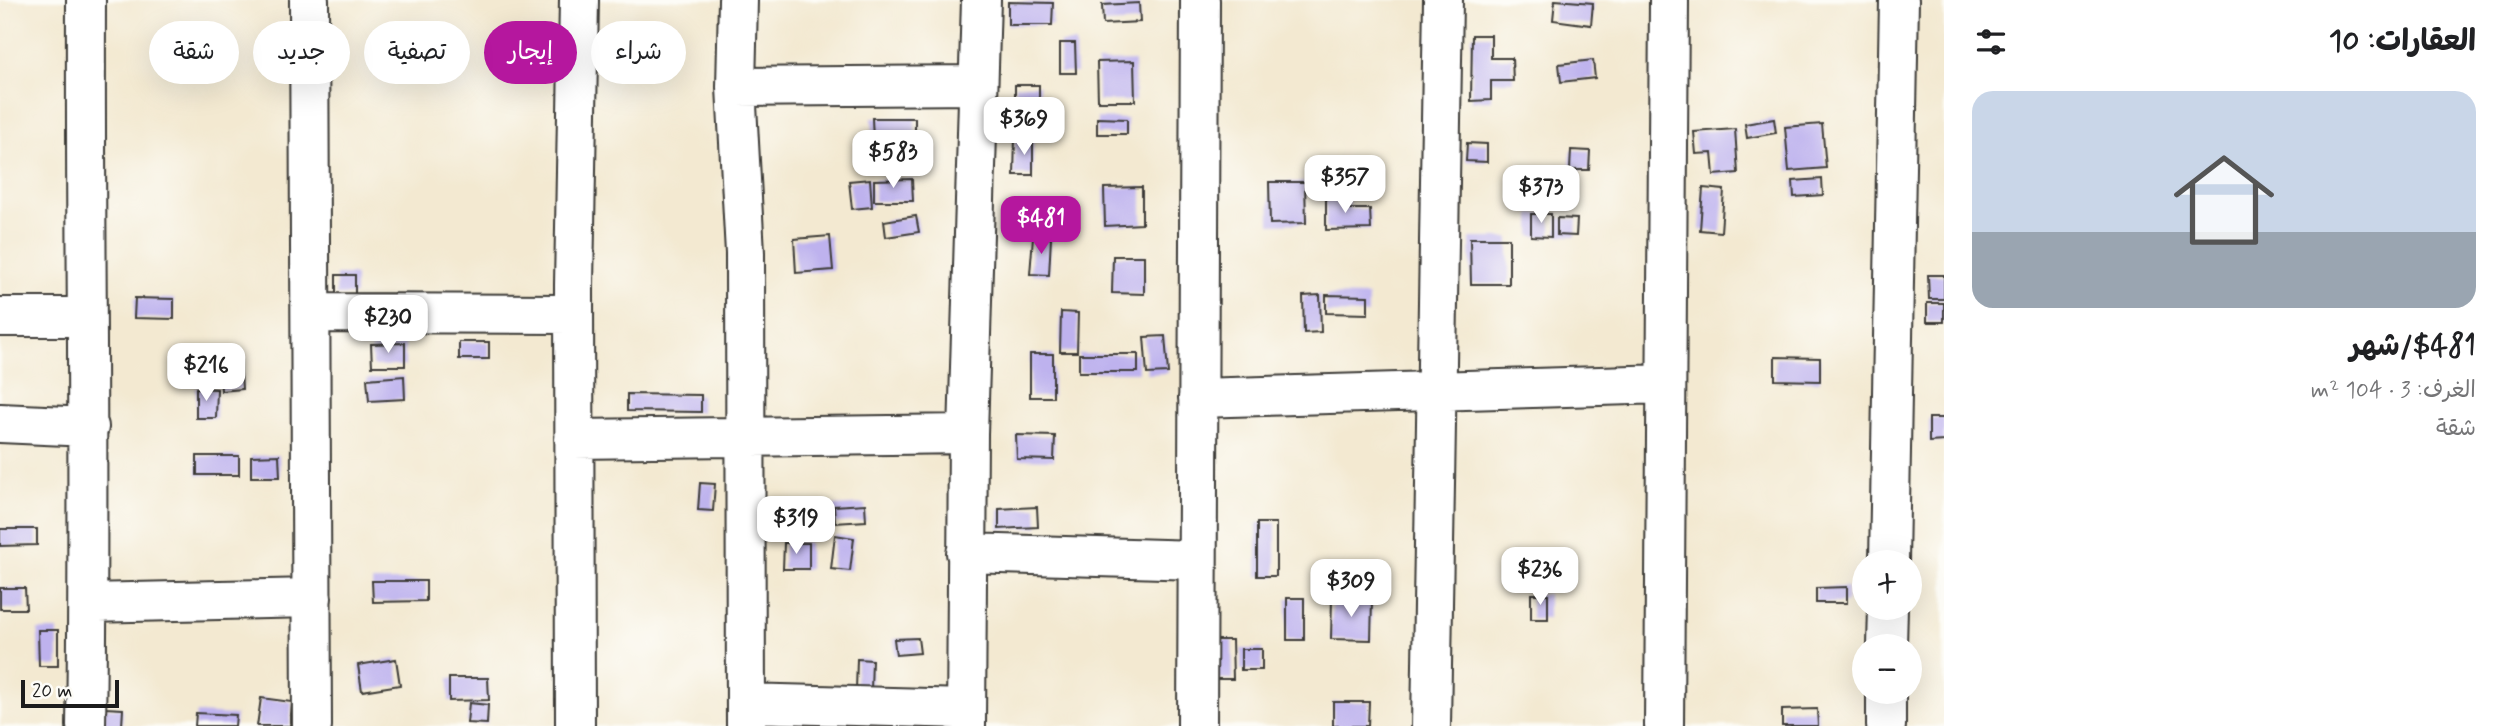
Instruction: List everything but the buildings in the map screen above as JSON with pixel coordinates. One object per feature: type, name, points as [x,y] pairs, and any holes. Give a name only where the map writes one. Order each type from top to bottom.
[{"type":"street","points":[[86,0],[85,317],[89,426],[86,726]]},
{"type":"street","points":[[309,0],[312,726]]},
{"type":"street","points":[[575,726],[574,314],[579,0]]},
{"type":"street","points":[[738,0],[736,87],[745,253],[746,715],[966,717],[968,434],[982,0]]},
{"type":"street","points":[[1197,726],[1200,0]]},
{"type":"street","points":[[1431,726],[1443,0]]},
{"type":"street","points":[[1664,726],[1669,0]]},
{"type":"street","points":[[1889,550],[1899,0]]},
{"type":"street","points":[[736,87],[978,85]]},
{"type":"street","points":[[312,313],[574,314]]},
{"type":"street","points":[[0,317],[85,317]]},
{"type":"street","points":[[1198,398],[1666,384]]},
{"type":"street","points":[[0,423],[89,426]]},
{"type":"street","points":[[574,439],[968,434]]},
{"type":"street","points":[[966,553],[1196,559]]},
{"type":"street","points":[[88,603],[312,598]]},
{"type":"street","points":[[1886,704],[1886,726]]}]
